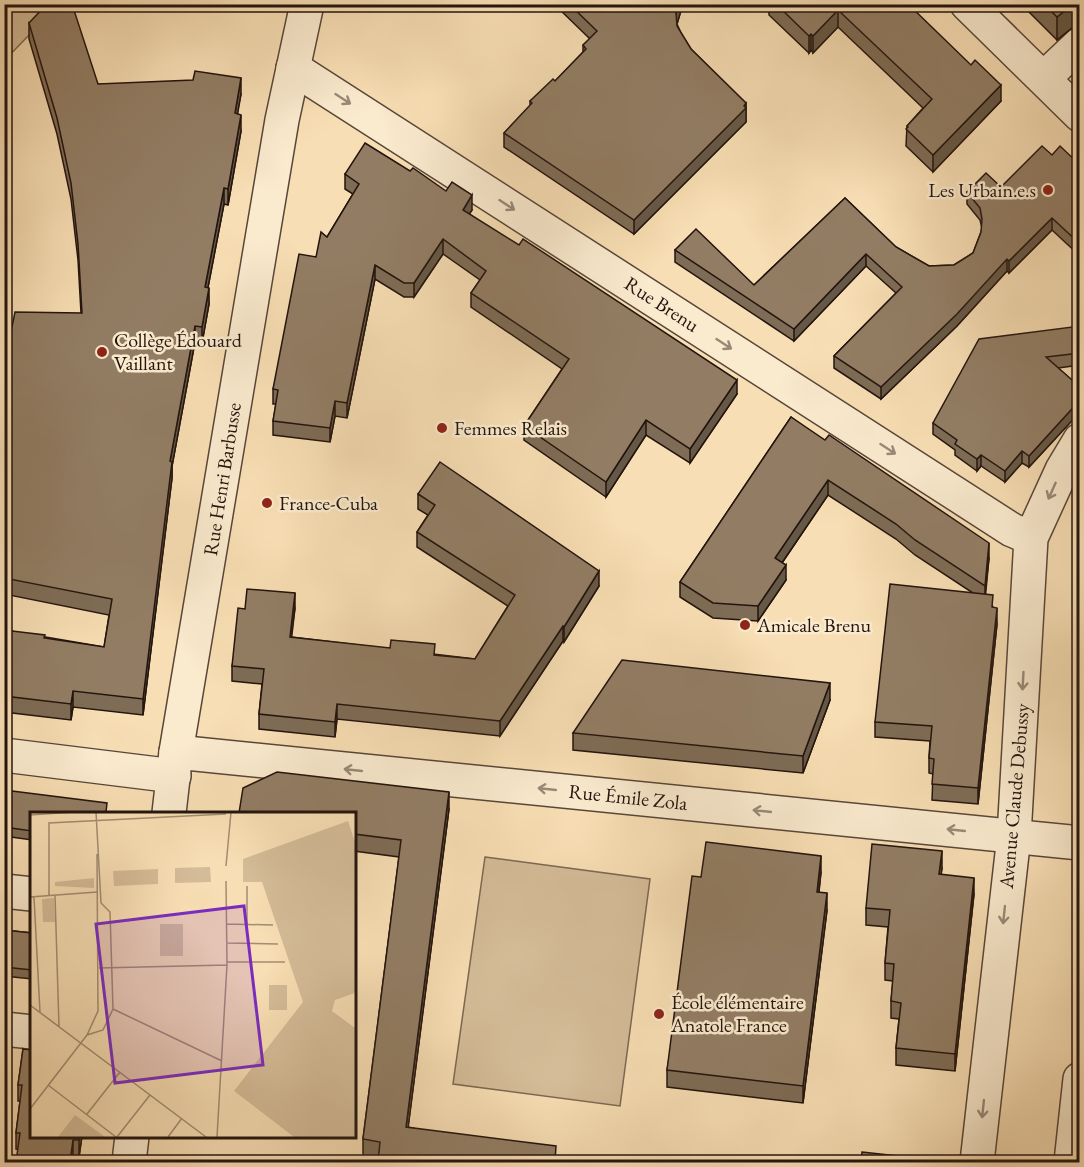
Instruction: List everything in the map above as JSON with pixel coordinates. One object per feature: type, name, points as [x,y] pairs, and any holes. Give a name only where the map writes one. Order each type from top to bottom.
[{"type":"street","name":"Rue Henri Barbusse","points":[[169,812],[175,764],[282,120],[307,4]]},
{"type":"street","points":[[967,4],[1080,115]]},
{"type":"street","points":[[1044,78],[1080,44]]},
{"type":"street","name":"Rue Brenu","points":[[293,68],[1012,530],[1031,538]]},
{"type":"street","name":"Avenue Claude Debussy","points":[[977,1162],[1014,836],[1031,538],[1062,470],[1080,440]]},
{"type":"street","name":"Rue Émile Zola","points":[[4,754],[175,764],[1080,843]]},
{"type":"street","points":[[4,891],[30,894]]},
{"type":"street","points":[[4,1029],[30,1032]]},
{"type":"street","points":[[1071,1162],[1080,1079]]},
{"type":"street","points":[[129,1162],[132,1137]]},
{"type":"shaded area","points":[[5,5],[58,5],[5,60]]},
{"type":"shaded area","points":[[485,857],[650,879],[620,1106],[453,1084]]},
{"type":"building","name":"Collège Édouard Vaillant","points":[[47,4],[72,4],[98,84],[193,80],[195,71],[241,78],[235,113],[241,115],[228,189],[224,188],[205,287],[209,288],[202,327],[195,326],[170,461],[172,462],[143,699],[73,691],[71,704],[4,696],[4,630],[45,635],[44,638],[104,647],[112,599],[4,578],[4,366],[15,312],[82,313],[78,244],[71,183],[57,118],[29,23]]},
{"type":"building","points":[[569,4],[679,4],[676,13],[677,26],[691,49],[746,103],[744,106],[746,108],[634,220],[504,133],[532,103],[530,101],[553,79],[555,81],[586,49],[583,45],[597,31]]},
{"type":"building","points":[[776,4],[908,4],[971,65],[975,60],[1001,85],[933,155],[906,129],[932,99],[838,10],[813,36],[811,34],[809,36]]},
{"type":"building","points":[[1044,4],[1073,4],[1057,17]]},
{"type":"building","points":[[365,143],[410,171],[413,168],[446,191],[452,182],[472,195],[463,210],[519,245],[523,239],[737,380],[690,449],[646,420],[606,482],[524,426],[569,359],[471,293],[486,271],[443,239],[414,283],[404,283],[375,265],[347,403],[335,401],[330,428],[273,421],[278,390],[273,389],[299,254],[316,257],[321,232],[327,237],[359,184],[345,174]]},
{"type":"building","points":[[1042,146],[1052,155],[1060,146],[1080,165],[1080,244],[1052,218],[1009,261],[1007,259],[957,314],[881,387],[834,356],[902,287],[866,254],[794,329],[675,250],[696,229],[754,285],[845,198],[896,247],[929,266],[954,265],[973,253],[981,232],[980,208],[967,192],[986,173],[1001,187]]},
{"type":"building","points":[[1080,326],[1080,353],[1046,357],[1080,387],[1080,400],[1029,456],[1022,451],[1005,471],[981,455],[977,459],[955,444],[957,440],[933,423],[979,339]]},
{"type":"building","points":[[791,417],[825,440],[829,435],[989,543],[985,586],[828,480],[775,558],[786,565],[758,606],[713,603],[680,582]]},
{"type":"building","points":[[440,462],[599,571],[500,721],[337,704],[335,722],[259,714],[264,669],[232,666],[238,608],[245,609],[247,589],[295,593],[290,637],[390,648],[391,640],[435,644],[434,655],[475,659],[515,595],[417,532],[435,505],[418,494]]},
{"type":"building","points":[[890,584],[993,595],[992,607],[997,608],[978,788],[932,784],[934,759],[929,758],[932,726],[875,722]]},
{"type":"building","points":[[622,660],[830,683],[803,756],[573,733]]},
{"type":"building","points":[[277,772],[449,792],[406,1127],[556,1146],[555,1162],[378,1162],[380,1142],[363,1139],[401,840],[356,834],[356,812],[239,812],[243,788]]},
{"type":"building","points":[[4,790],[107,803],[106,812],[30,812],[30,831],[4,827]]},
{"type":"building","points":[[706,842],[821,856],[817,892],[827,893],[803,1086],[667,1070],[692,876],[701,877]]},
{"type":"building","points":[[872,844],[942,851],[939,874],[974,878],[955,1054],[896,1048],[901,1003],[891,1001],[894,964],[885,963],[890,910],[866,908]]},
{"type":"building","points":[[4,930],[30,933],[30,970],[4,967]]},
{"type":"building","points":[[23,1049],[30,1050],[30,1137],[80,1137],[79,1140],[73,1140],[70,1162],[16,1162],[20,1133],[16,1133],[22,1085],[18,1085]]},
{"type":"building","points":[[862,1152],[945,1161],[861,1162]]},
{"type":"place","name":"Les Urbain.e.s","points":[[1048,190]]},
{"type":"place","name":"Collège Édouard Vaillant","points":[[102,352]]},
{"type":"place","name":"Femmes Relais","points":[[442,428]]},
{"type":"place","name":"France-Cuba","points":[[267,503]]},
{"type":"place","name":"Amicale Brenu","points":[[745,625]]},
{"type":"place","name":"École élémentaire Anatole France","points":[[659,1014]]}]
